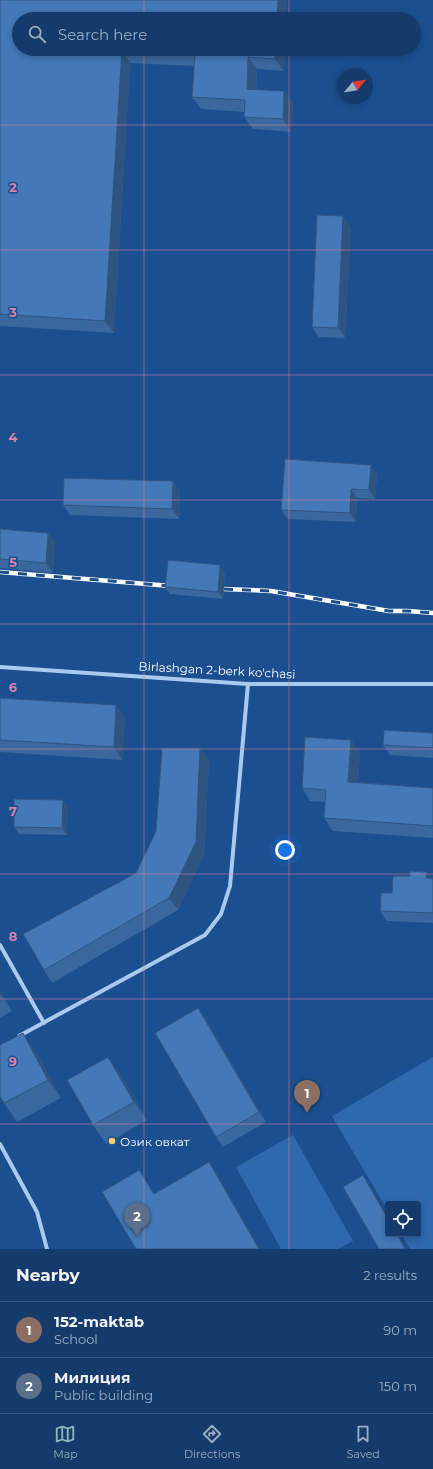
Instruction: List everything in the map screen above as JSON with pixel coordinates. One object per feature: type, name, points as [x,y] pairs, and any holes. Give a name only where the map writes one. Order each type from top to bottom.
[{"type":"street","name":"Birlashgan 2-berk ko'chasi","points":[[0,667],[248,684],[433,684]]},
{"type":"street","points":[[12,1039],[205,935],[221,914],[230,886],[248,684]]},
{"type":"street","points":[[0,944],[44,1023]]},
{"type":"street","points":[[0,1144],[37,1212],[47,1249]]},
{"type":"shaded area","points":[[433,1057],[433,1249],[410,1249],[403,1237],[421,1237],[421,1201],[385,1201],[385,1206],[332,1116]]},
{"type":"shaded area","points":[[293,1135],[353,1241],[338,1249],[281,1249],[236,1167]]},
{"type":"building","points":[[0,0],[278,0],[277,12],[12,12],[12,56],[122,56],[105,321],[0,314]]},
{"type":"building","points":[[195,56],[275,56],[275,59],[248,57],[247,89],[284,91],[283,119],[244,117],[245,100],[192,97]]},
{"type":"building","points":[[317,215],[343,216],[338,328],[312,327]]},
{"type":"building","points":[[285,459],[371,465],[369,490],[351,489],[350,513],[281,510]]},
{"type":"building","points":[[64,478],[173,481],[172,509],[63,505]]},
{"type":"building","points":[[0,529],[48,533],[46,563],[0,559]]},
{"type":"building","points":[[168,560],[220,565],[218,592],[165,587]]},
{"type":"building","points":[[0,698],[116,705],[114,747],[0,740]]},
{"type":"building","points":[[384,730],[433,733],[433,748],[383,745]]},
{"type":"building","points":[[305,737],[351,740],[348,782],[433,788],[433,826],[324,818],[326,790],[302,788]]},
{"type":"building","points":[[162,748],[200,748],[196,842],[169,898],[44,970],[23,934],[136,873],[156,831]]},
{"type":"building","points":[[14,799],[63,800],[62,828],[14,827]]},
{"type":"building","points":[[410,871],[427,872],[426,878],[433,879],[433,913],[380,911],[381,893],[392,893],[393,876],[410,876]]},
{"type":"building","points":[[0,993],[3,999],[0,1001]]},
{"type":"building","points":[[198,1008],[259,1112],[216,1137],[155,1033]]},
{"type":"building","points":[[23,1033],[48,1080],[4,1103],[0,1096],[0,1045]]},
{"type":"building","points":[[108,1057],[134,1102],[93,1125],[67,1080]]},
{"type":"building","points":[[209,1162],[259,1249],[136,1249],[102,1192],[139,1170],[154,1194]]},
{"type":"building","points":[[363,1175],[385,1214],[385,1237],[399,1237],[405,1249],[379,1249],[343,1187]]},
{"type":"railway","points":[[0,572],[171,586]]},
{"type":"railway","points":[[224,589],[271,591],[389,611],[433,613]]},
{"type":"place","name":"152-maktab","points":[[307,1113]]},
{"type":"place","name":"Озик овкат","points":[[112,1141]]},
{"type":"place","name":"Милиция","points":[[137,1236]]}]
